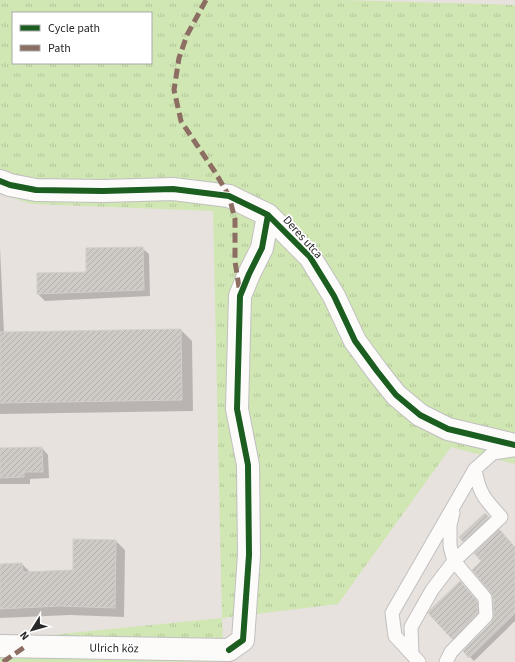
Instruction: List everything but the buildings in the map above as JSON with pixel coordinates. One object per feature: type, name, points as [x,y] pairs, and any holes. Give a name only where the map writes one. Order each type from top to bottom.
[{"type":"street","name":"Deres utca","points":[[0,181],[10,185],[36,190],[103,191],[173,189],[229,196],[268,214],[310,258],[334,296],[356,341],[396,395],[420,415],[448,429],[515,445]]},
{"type":"street","points":[[229,656],[243,640],[249,555],[248,466],[237,409],[240,296],[262,248],[268,214]]},
{"type":"street","name":"Ulrich köz","points":[[0,646],[229,656]]},
{"type":"lane","points":[[416,658],[395,636],[392,613],[475,469],[493,453],[515,450]]},
{"type":"lane","points":[[416,658],[411,626],[432,590],[454,561],[501,517],[484,498],[477,484],[475,469]]},
{"type":"lane","points":[[446,662],[451,652],[486,616],[485,598],[454,561],[450,546],[450,525],[456,502]]},
{"type":"green space","points":[[0,0],[342,0],[515,5],[515,464],[451,447],[338,604],[222,618],[213,211],[32,204],[0,194]]},
{"type":"green space","points":[[222,618],[224,662],[0,662],[0,640]]},
{"type":"marked path","points":[[206,0],[187,35],[179,58],[174,90],[181,121],[229,196],[235,219],[235,261],[240,294]]},
{"type":"marked path","points":[[3,662],[26,646]]},
{"type":"cycle path","points":[[0,181],[10,185],[36,190],[103,191],[173,189],[229,196],[268,215],[310,257],[334,296],[355,341],[396,395],[420,415],[448,429],[515,445]]},
{"type":"cycle path","points":[[229,650],[243,640],[249,555],[248,465],[237,409],[240,296],[262,248],[268,215]]}]
